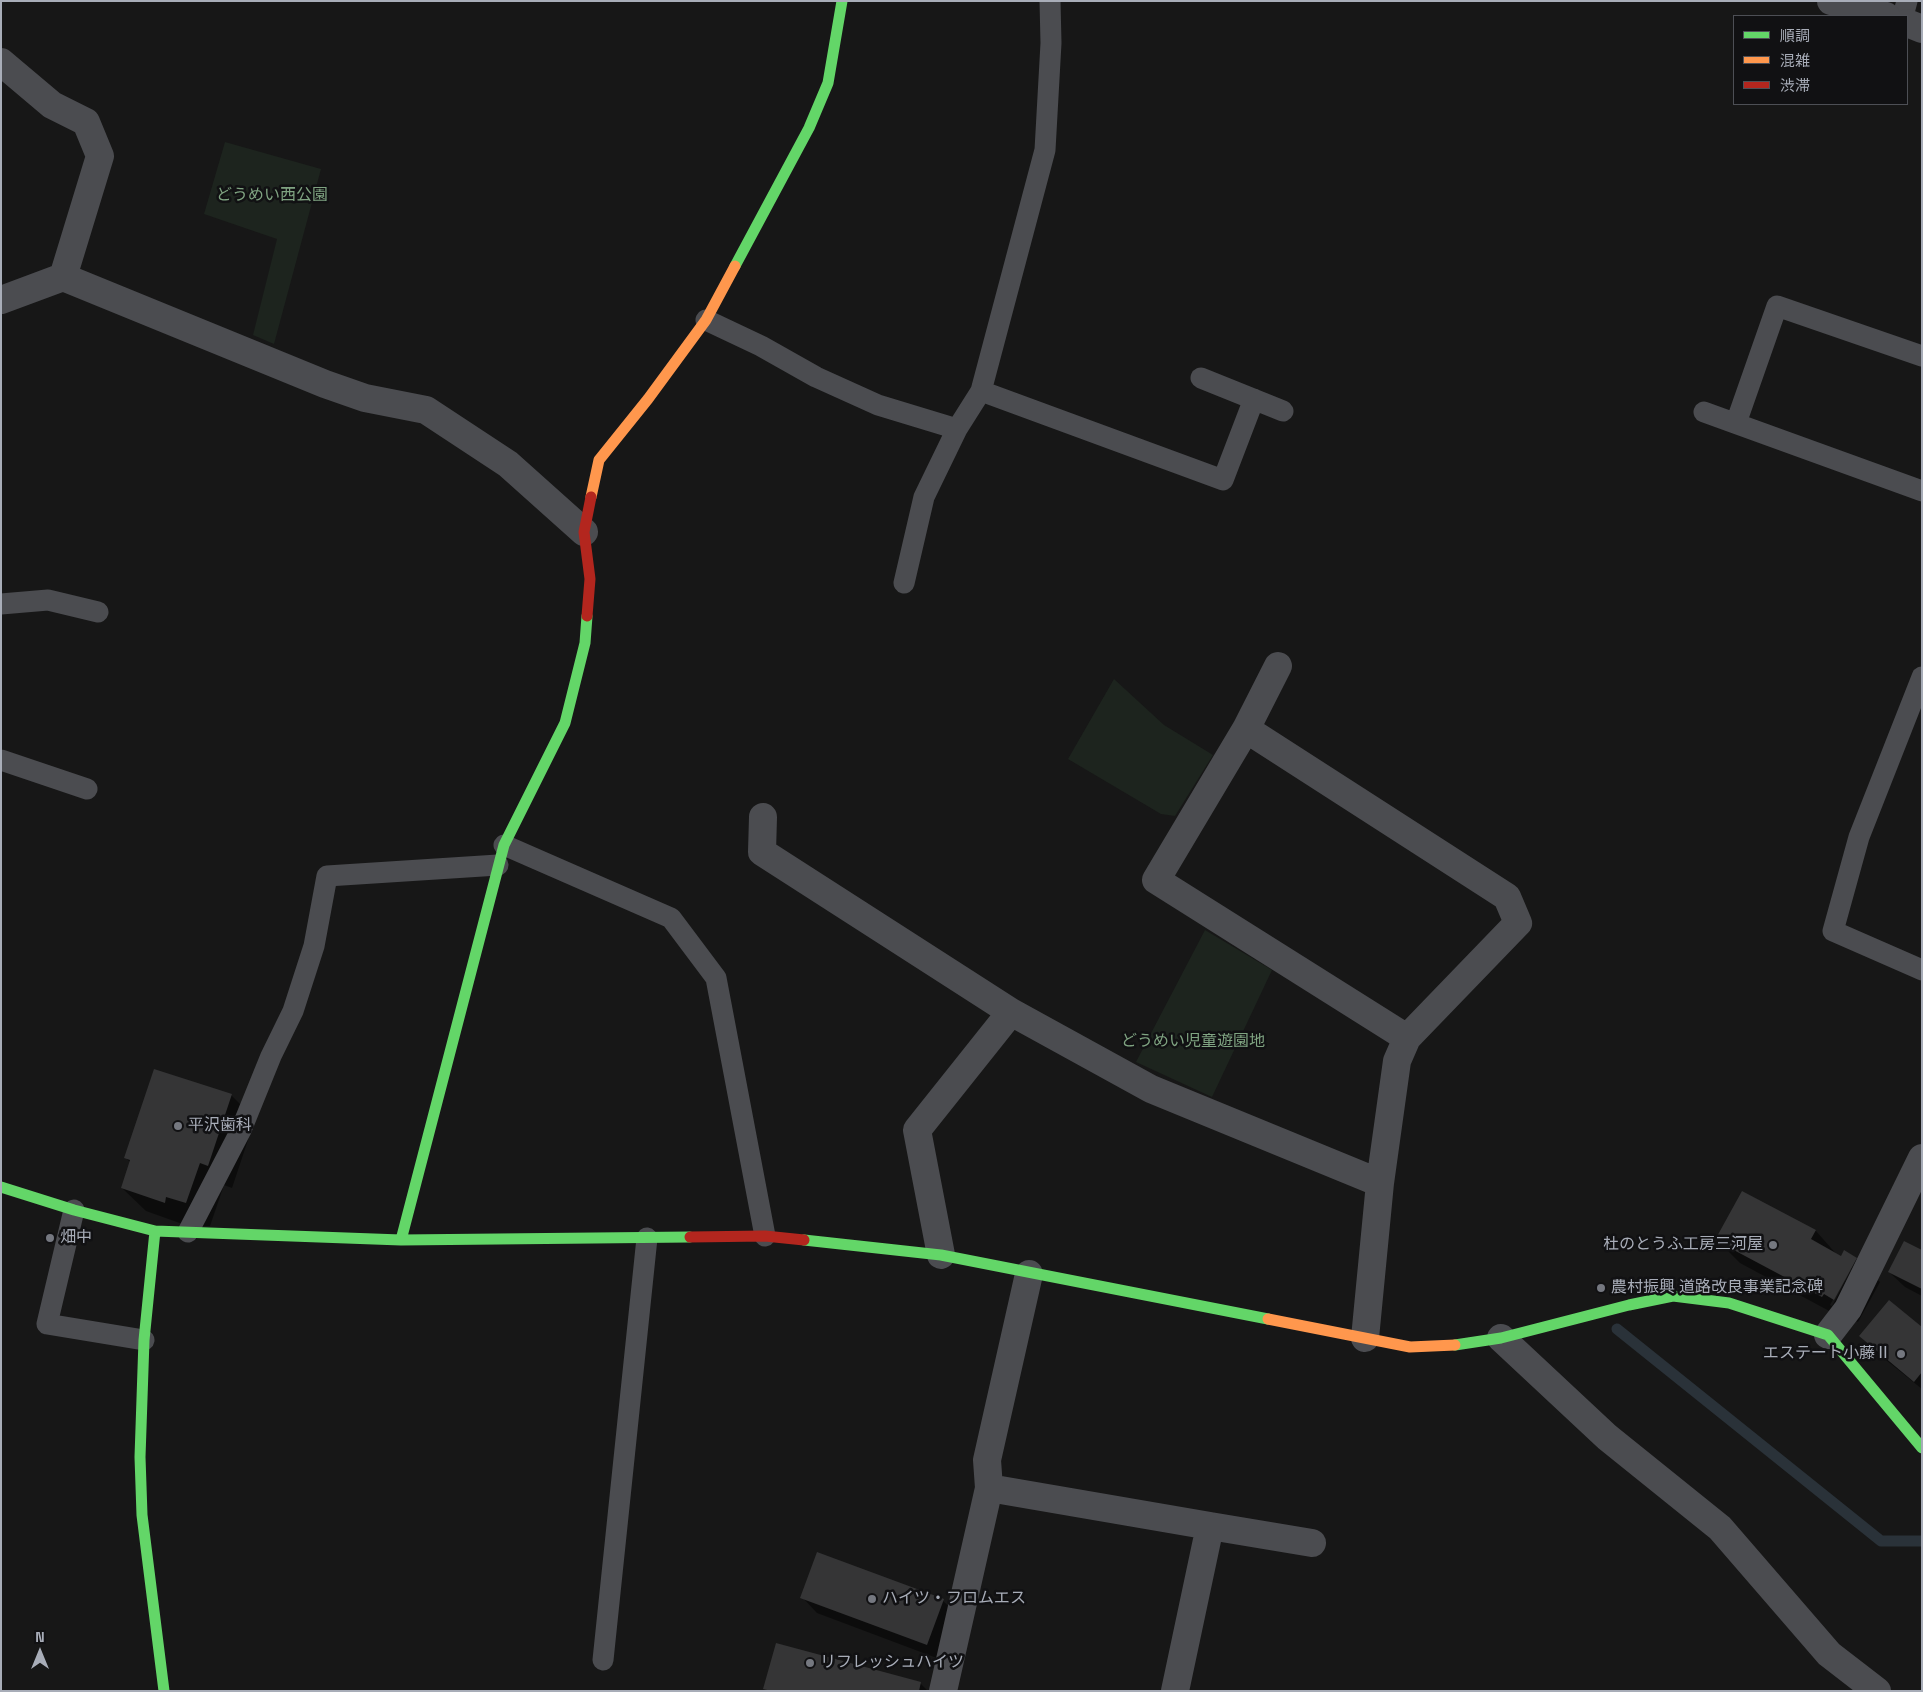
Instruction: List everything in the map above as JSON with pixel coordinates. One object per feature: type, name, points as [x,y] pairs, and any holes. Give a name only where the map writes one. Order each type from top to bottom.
[{"type":"street","points":[[401,1240],[501,855],[565,723],[585,643],[590,579],[584,532],[599,460],[648,399],[706,320],[809,128],[828,83],[842,1]]},
{"type":"street","points":[[1831,1],[1882,15]]},
{"type":"street","points":[[1908,22],[1922,29]]},
{"type":"street","points":[[1,62],[52,104],[86,122],[100,156],[62,277]]},
{"type":"street","points":[[1,300],[62,277],[325,384],[365,398],[426,410],[508,464],[584,532]]},
{"type":"street","points":[[1278,666],[1246,729],[1156,880],[1408,1038]]},
{"type":"street","points":[[1246,729],[1507,896],[1518,923],[1408,1038],[1397,1061],[1380,1183],[1365,1338]]},
{"type":"street","points":[[763,817],[762,852],[1011,1012],[1151,1089],[1380,1183]]},
{"type":"street","points":[[941,1255],[917,1130],[1011,1012]]},
{"type":"street","points":[[1828,1335],[1848,1309],[1922,1158]]},
{"type":"street","points":[[1,1188],[74,1210],[155,1231],[401,1240],[765,1236],[941,1255],[1029,1274],[1410,1348],[1469,1344],[1501,1338],[1629,1305],[1673,1296],[1729,1303],[1828,1335],[1922,1448]]},
{"type":"street","points":[[155,1231],[144,1340],[140,1457],[142,1515],[164,1691]]},
{"type":"street","points":[[949,1690],[989,1488],[987,1460],[1029,1274]]},
{"type":"street","points":[[1501,1338],[1607,1436],[1720,1528],[1829,1654],[1877,1691]]},
{"type":"street","points":[[989,1488],[1312,1543]]},
{"type":"street","points":[[1175,1691],[1210,1526]]},
{"type":"lane","points":[[904,583],[924,497],[957,429],[981,391],[1045,150],[1051,43],[1050,1]]},
{"type":"lane","points":[[1902,15],[1907,1]]},
{"type":"lane","points":[[1736,423],[1777,306],[1922,356]]},
{"type":"lane","points":[[706,320],[761,346],[816,377],[878,405],[957,429]]},
{"type":"lane","points":[[1201,378],[1283,411]]},
{"type":"lane","points":[[981,391],[1222,480],[1254,399]]},
{"type":"lane","points":[[1704,412],[1922,491]]},
{"type":"lane","points":[[1,604],[48,600],[98,612]]},
{"type":"lane","points":[[1922,677],[1859,837],[1833,931],[1922,970]]},
{"type":"lane","points":[[1,760],[86,789]]},
{"type":"lane","points":[[188,1232],[242,1130],[271,1056],[293,1011],[314,946],[327,876],[501,855],[671,918],[716,978],[765,1236]]},
{"type":"lane","points":[[74,1210],[47,1324],[144,1340]]},
{"type":"lane","points":[[603,1660],[647,1238]]},
{"type":"green space","name":"どうめい西公園","points":[[225,142],[321,169],[274,344],[253,335],[277,239],[204,214]]},
{"type":"green space","points":[[1114,679],[1164,725],[1213,755],[1175,816],[1161,814],[1068,759]]},
{"type":"green space","name":"どうめい児童遊園地","points":[[1205,930],[1272,970],[1212,1097],[1136,1062]]},
{"type":"building","name":"平沢歯科","points":[[154,1069],[232,1094],[208,1166],[200,1163],[186,1203],[166,1197],[165,1203],[121,1188],[130,1160],[124,1158]]},
{"type":"building","name":"杜のとうふ工房三河屋","points":[[1742,1191],[1816,1230],[1811,1239],[1841,1256],[1844,1250],[1857,1258],[1834,1300],[1824,1294],[1822,1297],[1715,1240]]},
{"type":"building","points":[[1904,1241],[1922,1250],[1922,1289],[1888,1272]]},
{"type":"building","name":"エステート小藤Ⅱ","points":[[1889,1300],[1922,1327],[1922,1372],[1914,1382],[1859,1336]]},
{"type":"building","name":"ハイツ・フロムエス","points":[[817,1552],[944,1599],[927,1645],[800,1598]]},
{"type":"building","name":"リフレッシュハイツ","points":[[776,1643],[921,1682],[919,1691],[771,1691],[763,1689]]},
{"type":"waterway","points":[[1617,1329],[1881,1541],[1922,1541]]},
{"type":"traffic: fast","points":[[735,266],[809,128],[828,83],[842,1]]},
{"type":"traffic: fast","points":[[401,1240],[504,845],[565,723],[585,643],[587,616]]},
{"type":"traffic: fast","points":[[1,1187],[74,1210],[155,1231],[401,1240],[690,1237]]},
{"type":"traffic: fast","points":[[155,1231],[144,1340],[140,1457],[142,1515],[164,1691]]},
{"type":"traffic: fast","points":[[804,1240],[941,1255],[1268,1319]]},
{"type":"traffic: fast","points":[[1455,1345],[1501,1338],[1629,1305],[1673,1296],[1729,1303],[1828,1335],[1922,1448]]},
{"type":"traffic: slow","points":[[591,497],[599,460],[648,399],[706,320],[735,266]]},
{"type":"traffic: slow","points":[[1268,1319],[1410,1347],[1455,1345]]},
{"type":"traffic: jam","points":[[587,616],[590,579],[584,532],[591,497]]},
{"type":"traffic: jam","points":[[690,1237],[765,1236],[804,1240]]},
{"type":"place","name":"平沢歯科","points":[[178,1126]]},
{"type":"place","name":"畑中","points":[[50,1238]]},
{"type":"place","name":"杜のとうふ工房三河屋","points":[[1773,1245]]},
{"type":"place","name":"農村振興 道路改良事業記念碑","points":[[1601,1288]]},
{"type":"place","name":"エステート小藤Ⅱ","points":[[1901,1354]]},
{"type":"place","name":"ハイツ・フロムエス","points":[[872,1599]]},
{"type":"place","name":"リフレッシュハイツ","points":[[810,1663]]}]
